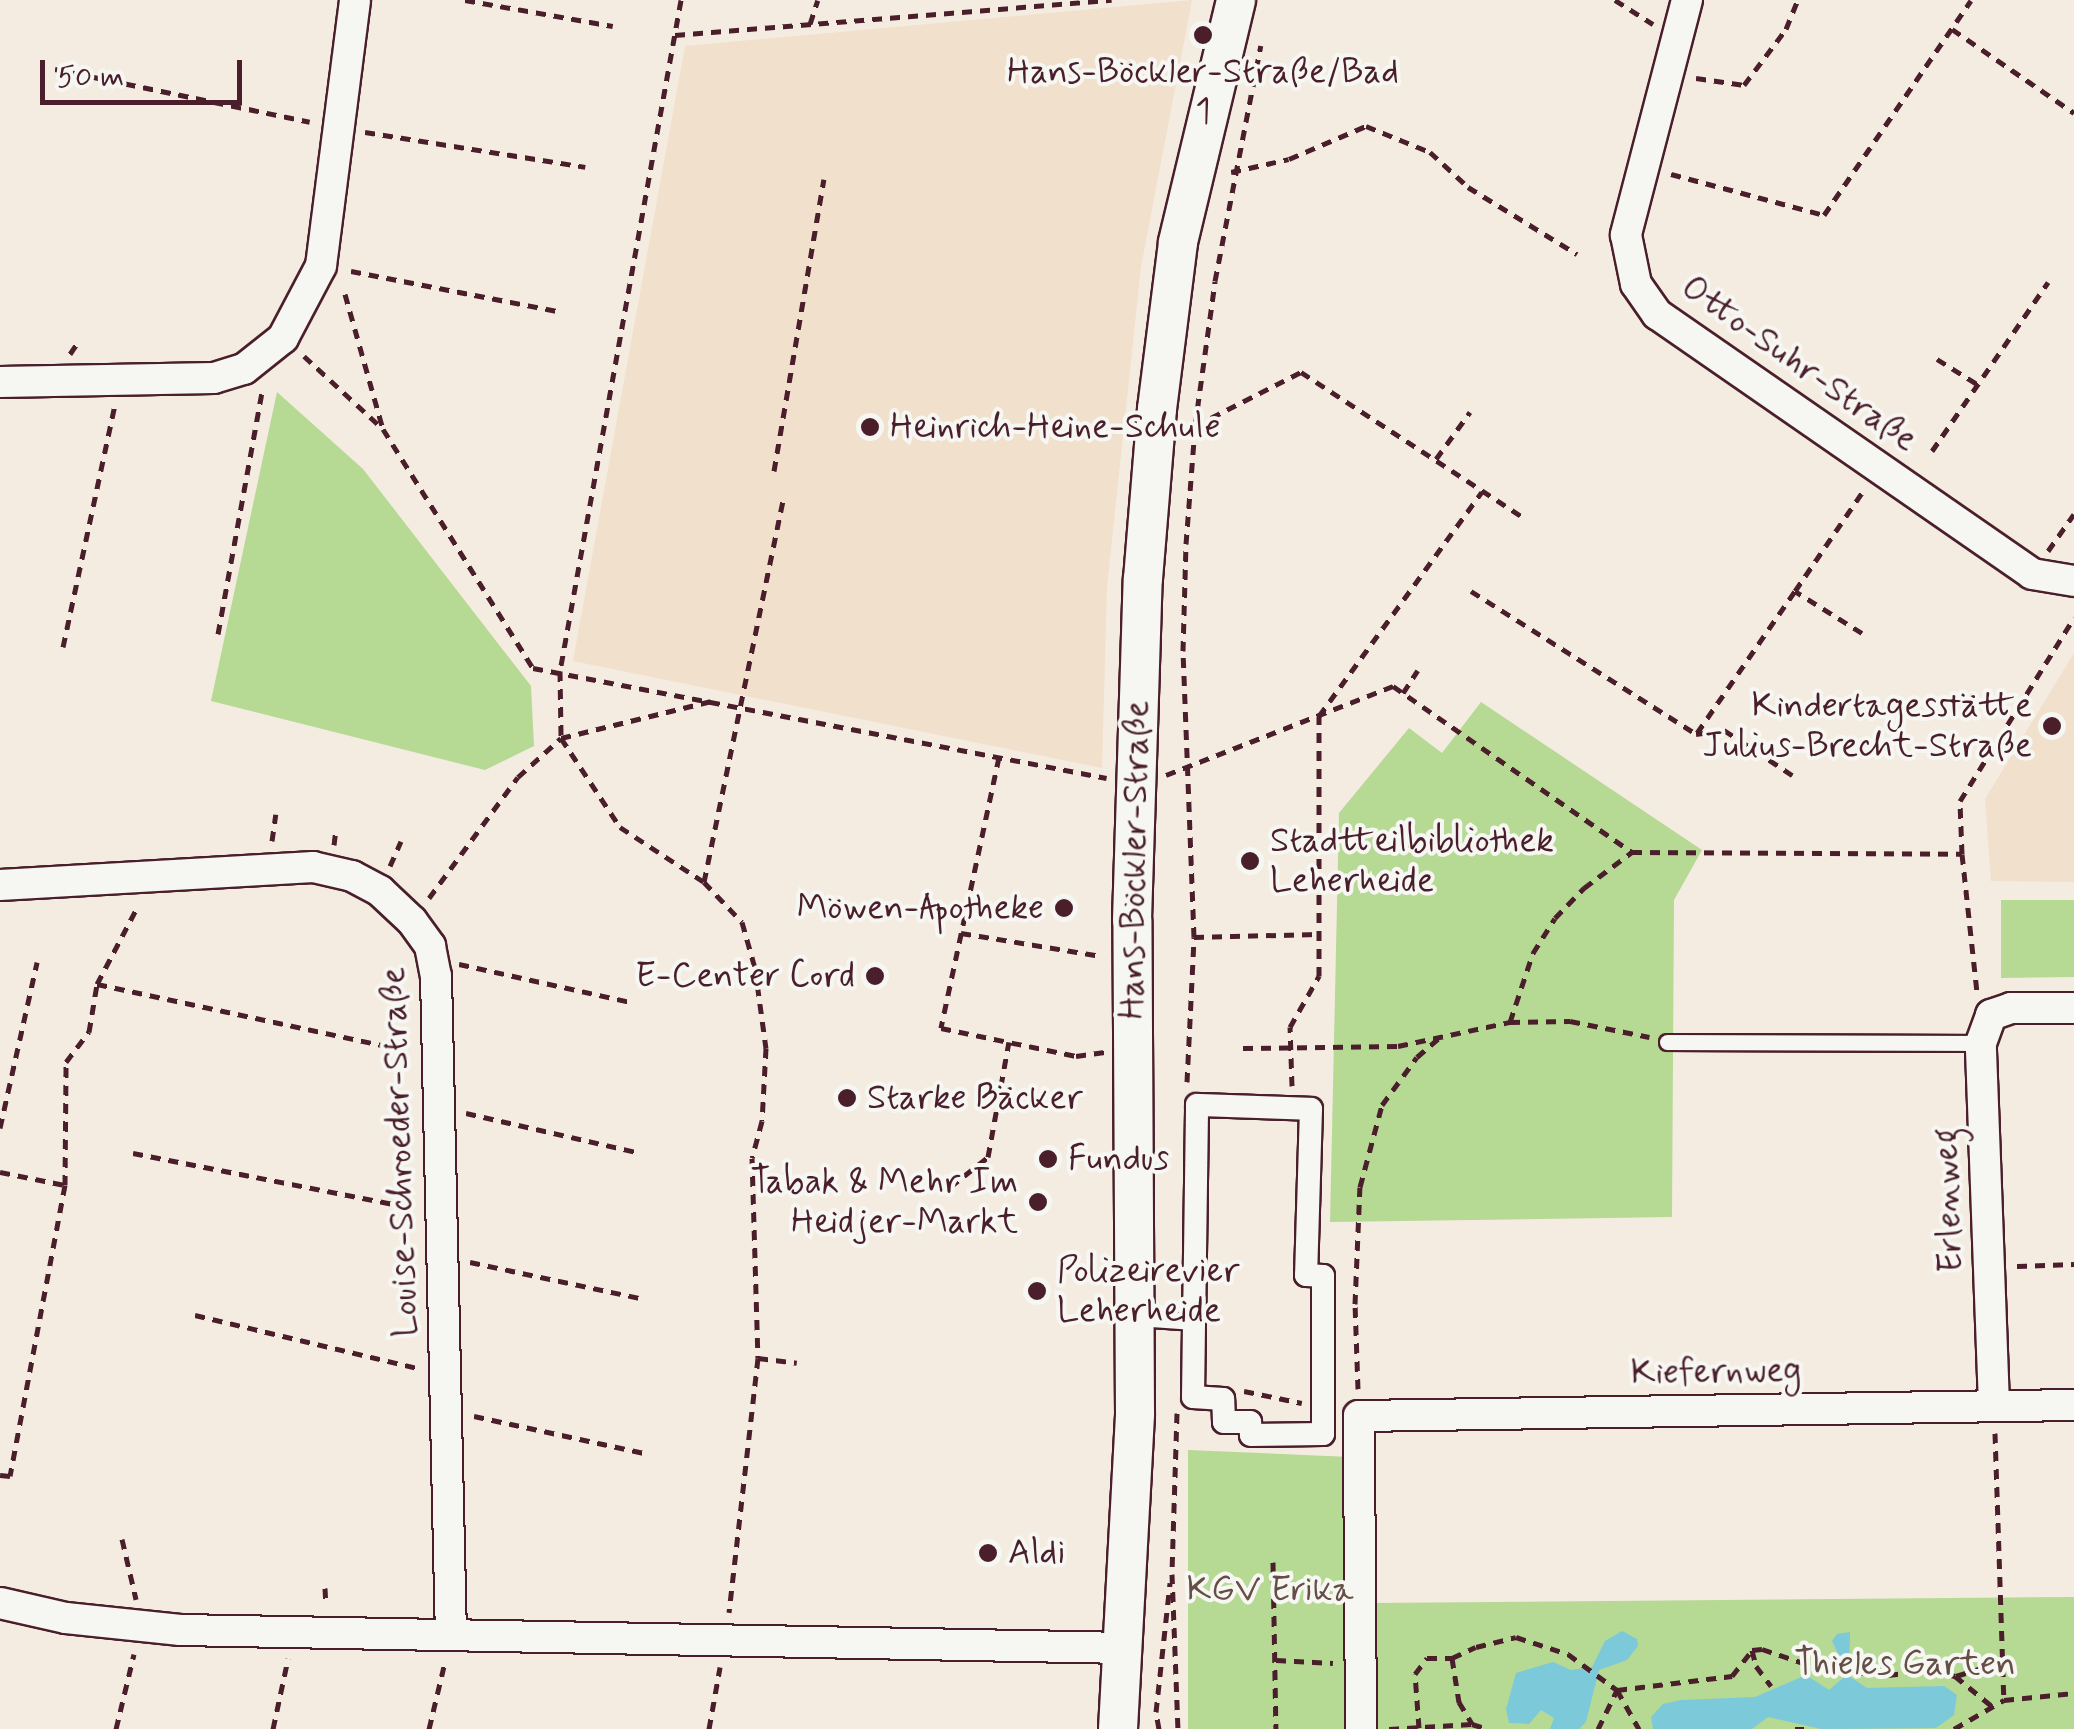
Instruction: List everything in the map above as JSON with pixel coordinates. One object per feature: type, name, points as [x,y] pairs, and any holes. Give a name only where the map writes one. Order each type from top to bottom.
[{"type":"street","points":[[0,382],[214,378],[244,369],[276,345],[321,266],[355,0]]},
{"type":"street","name":"Hans-Böckler-Straße","points":[[1118,1729],[1136,1412],[1132,961],[1134,784],[1143,579],[1157,409],[1178,242],[1236,0]]},
{"type":"street","name":"Otto-Suhr-Straße","points":[[1687,0],[1626,235],[1636,284],[1657,314],[2032,574],[2074,581]]},
{"type":"street","name":"Louise-Schroeder-Straße","points":[[0,886],[313,867],[366,883],[412,921],[430,946],[438,1057],[452,1635]]},
{"type":"street","points":[[1994,1022],[2074,1008]]},
{"type":"street","name":"Erlenweg","points":[[1994,1022],[1990,1267],[1994,1404]]},
{"type":"street","points":[[1197,1105],[1311,1110],[1306,1274],[1323,1276],[1322,1434],[1251,1435],[1250,1422],[1224,1422],[1223,1399],[1193,1396],[1194,1322],[1197,1105]]},
{"type":"street","name":"Kiefernweg","points":[[1360,1416],[2074,1405]]},
{"type":"street","points":[[1360,1416],[1361,1729]]},
{"type":"street","points":[[0,1603],[66,1618],[140,1626],[1125,1648]]},
{"type":"lane","points":[[1667,1042],[1994,1022]]},
{"type":"lane","points":[[1133,1318],[1194,1322]]},
{"type":"path","points":[[465,0],[613,26]]},
{"type":"path","points":[[682,0],[560,671],[560,738],[620,827],[704,882],[742,922],[755,968],[766,1048],[762,1120],[752,1158],[758,1358],[741,1532],[709,1729]]},
{"type":"path","points":[[810,24],[818,0]]},
{"type":"path","points":[[983,10],[985,0]]},
{"type":"path","points":[[675,34],[1112,0]]},
{"type":"path","points":[[1615,0],[1678,37]]},
{"type":"path","points":[[1669,73],[1744,86],[1786,29],[1798,0]]},
{"type":"path","points":[[1644,167],[1824,214],[1972,0]]},
{"type":"path","points":[[1952,29],[2074,113]]},
{"type":"path","points":[[1185,1098],[1194,937],[1183,651],[1195,426],[1234,172],[1262,38]]},
{"type":"path","points":[[55,69],[338,128],[585,166]]},
{"type":"path","points":[[1191,182],[1289,159],[1366,126],[1430,152],[1468,187],[1577,254]]},
{"type":"path","points":[[774,470],[824,179]]},
{"type":"path","points":[[350,271],[556,311]]},
{"type":"path","points":[[1932,451],[2048,282]]},
{"type":"path","points":[[345,294],[383,429],[533,668],[1134,784],[1188,770],[1393,686],[1632,852],[1962,854]]},
{"type":"path","points":[[218,634],[276,345],[383,429]]},
{"type":"path","points":[[1937,359],[1978,385]]},
{"type":"path","points":[[1195,426],[1301,372],[1521,516]]},
{"type":"path","points":[[63,646],[121,378]]},
{"type":"path","points":[[1436,460],[1470,412]]},
{"type":"path","points":[[1696,734],[1880,468]]},
{"type":"path","points":[[1293,1109],[1290,1027],[1296,1010],[1310,995],[1319,976],[1319,716],[1482,492]]},
{"type":"path","points":[[704,882],[737,706],[784,499]]},
{"type":"path","points":[[2032,574],[2074,514]]},
{"type":"path","points":[[1471,590],[1696,734],[1724,730],[1792,775]]},
{"type":"path","points":[[1795,592],[1862,634]]},
{"type":"path","points":[[1994,1022],[1978,1005],[1960,801],[2074,618]]},
{"type":"path","points":[[1403,693],[1418,670]]},
{"type":"path","points":[[412,921],[518,777],[560,738],[714,700]]},
{"type":"path","points":[[999,757],[941,1028],[1076,1056],[1132,1048]]},
{"type":"path","points":[[1510,1022],[1534,953],[1555,918],[1584,888],[1632,852]]},
{"type":"path","points":[[0,1475],[10,1476],[64,1184],[66,1062],[89,1032],[97,984],[154,876]]},
{"type":"path","points":[[962,933],[1132,961]]},
{"type":"path","points":[[1194,937],[1318,934]]},
{"type":"path","points":[[432,958],[630,1002]]},
{"type":"path","points":[[0,1128],[38,962]]},
{"type":"path","points":[[97,984],[438,1057]]},
{"type":"path","points":[[1243,1048],[1398,1046],[1510,1022],[1570,1021],[1667,1042]]},
{"type":"path","points":[[1360,1416],[1355,1304],[1360,1187],[1382,1104],[1417,1057],[1440,1036]]},
{"type":"path","points":[[950,1186],[988,1157],[1009,1042]]},
{"type":"path","points":[[439,1106],[636,1152]]},
{"type":"path","points":[[133,1153],[442,1214]]},
{"type":"path","points":[[0,1172],[64,1184]]},
{"type":"path","points":[[442,1256],[640,1298]]},
{"type":"path","points":[[1990,1267],[2074,1264]]},
{"type":"path","points":[[195,1315],[445,1374]]},
{"type":"path","points":[[758,1358],[797,1363]]},
{"type":"path","points":[[1994,1404],[2004,1700]]},
{"type":"path","points":[[1178,1408],[1172,1574],[1178,1729]]},
{"type":"path","points":[[446,1410],[644,1453]]},
{"type":"path","points":[[116,1729],[140,1626],[122,1538]]},
{"type":"path","points":[[1273,1562],[1276,1729]]},
{"type":"path","points":[[1159,1729],[1156,1712],[1164,1608],[1172,1574]]},
{"type":"path","points":[[272,1729],[294,1632]]},
{"type":"path","points":[[429,1729],[452,1635]]},
{"type":"path","points":[[1419,1728],[1415,1674],[1427,1658],[1452,1658],[1516,1637],[1568,1654],[1600,1676],[1617,1690],[1640,1729]]},
{"type":"path","points":[[1752,1650],[1778,1652],[1824,1670],[1888,1675],[1931,1670],[1955,1676],[1992,1707]]},
{"type":"path","points":[[1752,1650],[1756,1666],[1770,1686]]},
{"type":"path","points":[[1617,1690],[1732,1676],[1752,1650]]},
{"type":"path","points":[[1452,1658],[1459,1702],[1472,1724]]},
{"type":"path","points":[[1276,1660],[1360,1662]]},
{"type":"path","points":[[1955,1676],[2001,1662]]},
{"type":"path","points":[[1598,1729],[1617,1690]]},
{"type":"path","points":[[1954,1729],[2004,1700],[2074,1692]]},
{"type":"path","points":[[1389,1729],[1472,1724],[1487,1729]]},
{"type":"path","points":[[1795,1729],[1804,1729]]},
{"type":"shaded area","name":"Heinrich-Heine-Schule","points":[[1192,0],[1141,267],[1107,587],[1102,768],[573,661],[685,46]]},
{"type":"shaded area","name":"Kindertagesstätte Julius-Brecht-Straße","points":[[2074,653],[2074,882],[1991,881],[1985,799]]},
{"type":"green space","points":[[277,392],[363,469],[531,686],[534,746],[485,770],[211,701]]},
{"type":"green space","points":[[1481,702],[1702,850],[1674,900],[1672,1217],[1330,1222],[1339,813],[1409,728],[1442,753]]},
{"type":"green space","points":[[2001,900],[2074,900],[2074,977],[2001,978]]},
{"type":"green space","name":"KGV Erika","points":[[1188,1450],[1351,1457],[1353,1729],[1188,1729]]},
{"type":"green space","name":"Thieles Garten","points":[[2074,1597],[2074,1729],[1374,1729],[1370,1603]]},
{"type":"water","points":[[1622,1631],[1637,1639],[1638,1646],[1627,1660],[1599,1670],[1586,1722],[1579,1729],[1550,1729],[1554,1718],[1541,1710],[1529,1724],[1509,1723],[1506,1709],[1516,1673],[1553,1662],[1571,1670],[1592,1667],[1605,1641]]},
{"type":"water","points":[[1850,1632],[1849,1676],[1867,1688],[1944,1686],[1957,1695],[1954,1715],[1936,1728],[1821,1729],[1768,1717],[1752,1729],[1653,1729],[1651,1717],[1663,1704],[1681,1700],[1755,1697],[1806,1675],[1829,1690],[1843,1678],[1843,1664],[1832,1641],[1837,1634]]},
{"type":"place","name":"Hans-Böckler-Straße/Bad 1","points":[[1203,35]]},
{"type":"place","name":"Heinrich-Heine-Schule","points":[[870,427]]},
{"type":"place","name":"Kindertagesstätte Julius-Brecht-Straße","points":[[2052,726]]},
{"type":"place","name":"Stadtteilbibliothek Leherheide","points":[[1250,861]]},
{"type":"place","name":"Möwen-Apotheke","points":[[1064,908]]},
{"type":"place","name":"E-Center Cord","points":[[875,976]]},
{"type":"place","name":"Starke Bäcker","points":[[847,1098]]},
{"type":"place","name":"Fundus","points":[[1048,1159]]},
{"type":"place","name":"Tabak & Mehr Im Heidjer-Markt","points":[[1038,1202]]},
{"type":"place","name":"Polizeirevier Leherheide","points":[[1037,1291]]},
{"type":"place","name":"Aldi","points":[[988,1553]]}]
